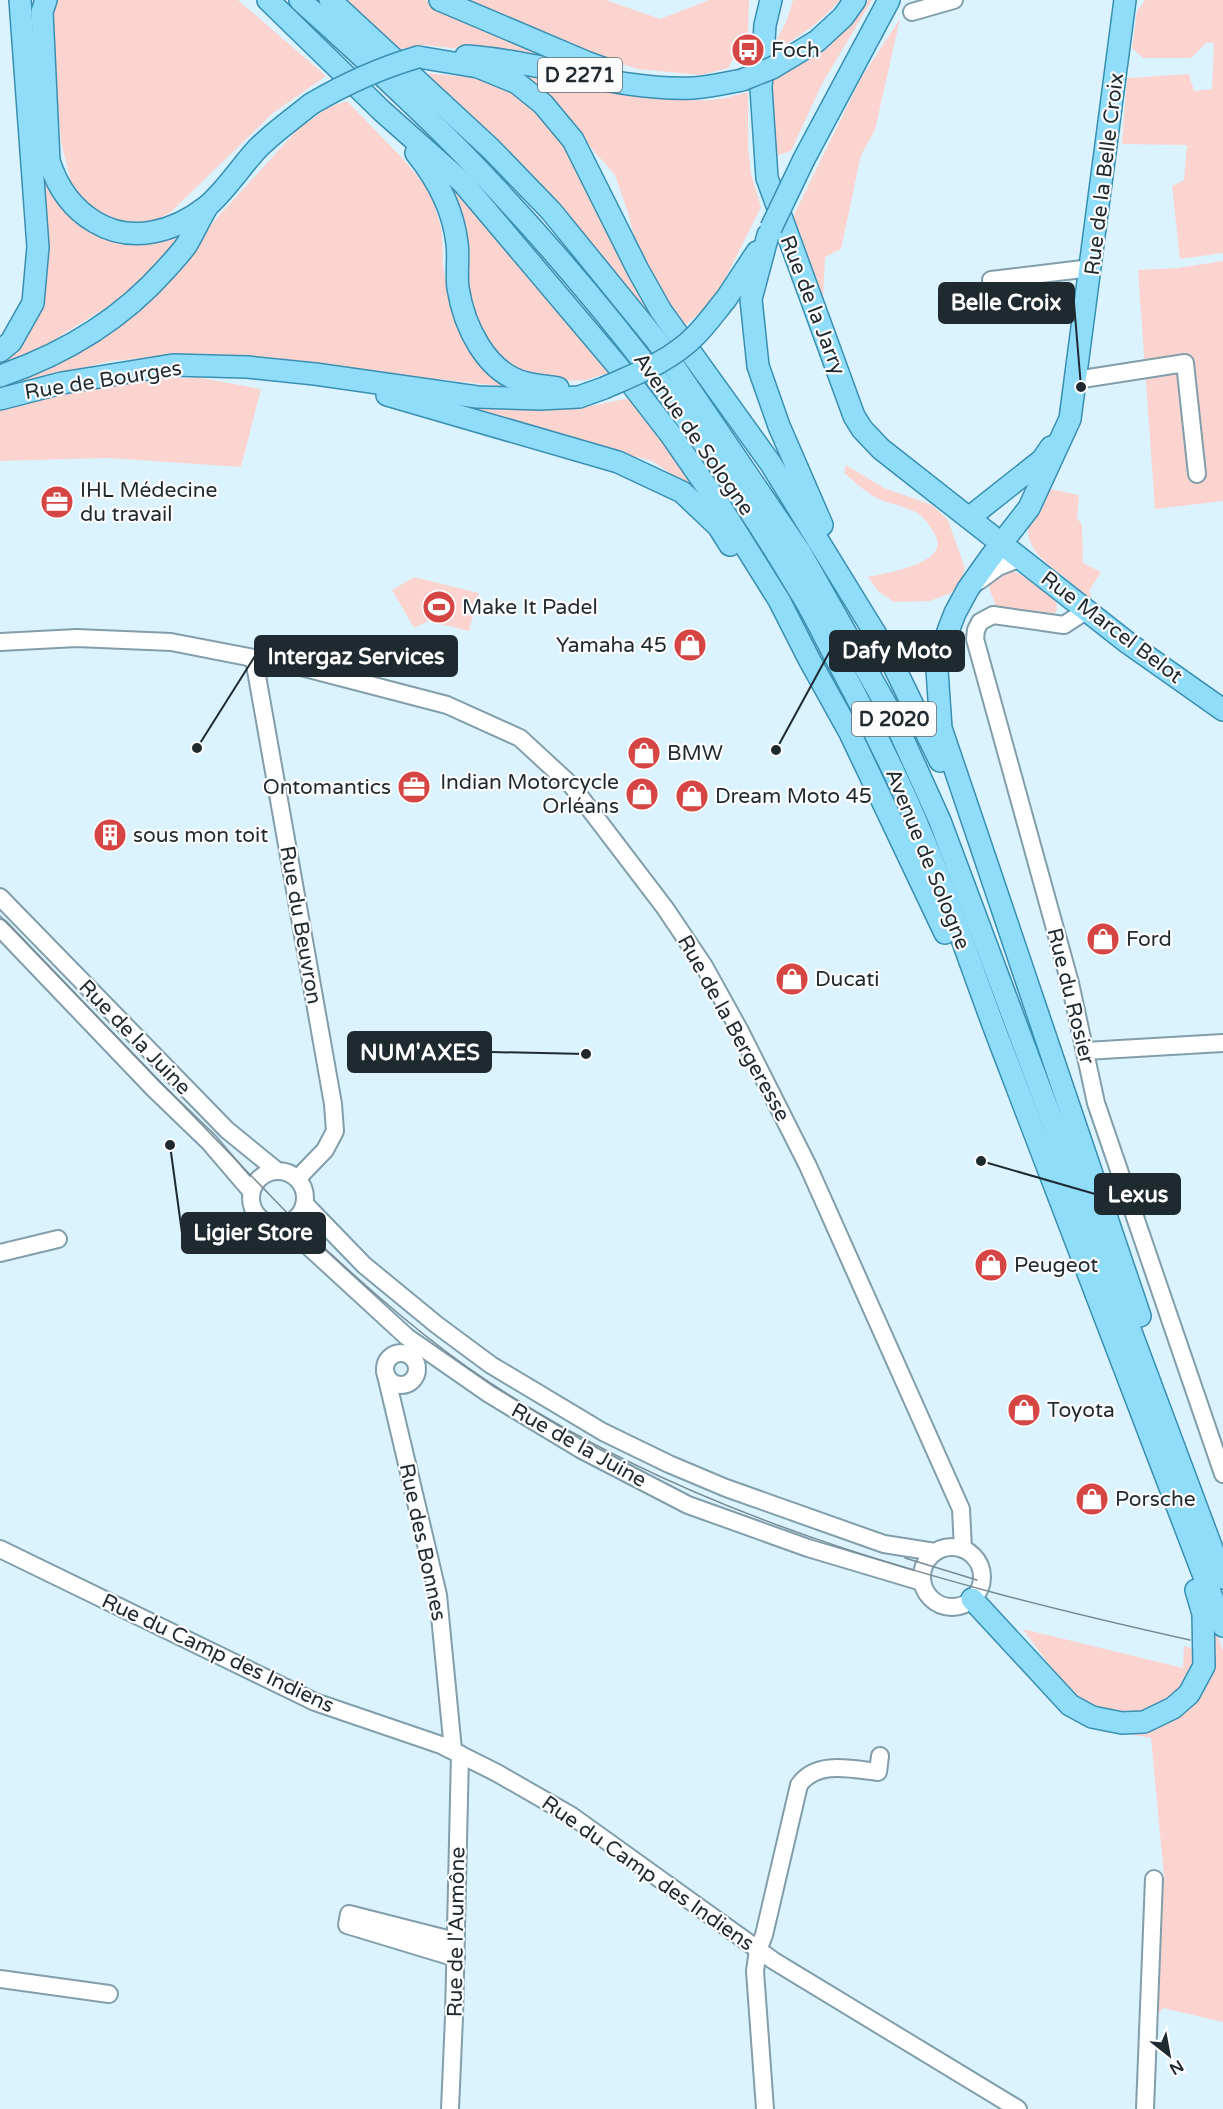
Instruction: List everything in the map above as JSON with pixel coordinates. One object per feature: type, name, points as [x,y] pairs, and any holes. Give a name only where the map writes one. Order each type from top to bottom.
[{"type":"main road","points":[[0,351],[11,342],[33,303],[38,247],[20,0]]},
{"type":"main road","points":[[46,0],[42,12],[47,143],[54,176],[61,190],[86,217],[118,232],[136,234],[156,232],[179,224],[207,207]]},
{"type":"main road","points":[[255,0],[319,51]]},
{"type":"main road","points":[[268,0],[382,111],[463,183],[616,364],[664,426],[722,508],[779,600],[849,733],[1004,1055]]},
{"type":"main road","name":"Avenue de Sologne","points":[[300,0],[412,103],[474,165],[543,240],[630,344],[735,488],[805,599],[873,728],[922,834],[1004,1055],[1223,1626]]},
{"type":"main road","name":"Avenue de Sologne","points":[[330,0],[491,149],[551,211],[604,275],[656,340],[746,471],[800,552],[860,658],[893,717],[940,821],[1223,1578]]},
{"type":"main road","points":[[440,0],[586,62],[657,86]]},
{"type":"main road","name":"Rue de la Jarry","points":[[771,0],[765,25],[761,88],[767,178],[854,416],[880,449],[1002,542]]},
{"type":"main road","name":"D 2271","points":[[207,207],[260,147],[311,104],[340,87],[390,65],[418,57],[499,58],[614,82],[691,88],[714,86],[742,80],[795,56],[817,41],[843,16],[855,0]]},
{"type":"main road","points":[[315,374],[477,397],[540,399],[579,397],[656,364],[675,352],[696,335],[726,299],[769,232],[804,159],[889,0]]},
{"type":"main road","name":"Rue de la Belle Croix","points":[[1011,937],[941,728],[937,670],[949,627],[968,589],[1029,508],[1070,420],[1092,268],[1125,0]]},
{"type":"main road","points":[[418,57],[478,67],[517,83],[543,104],[573,140],[661,311],[771,464],[894,664]]},
{"type":"main road","points":[[382,111],[430,171],[448,203],[457,243],[458,288],[468,324],[479,349],[498,369],[525,383],[565,389],[604,388]]},
{"type":"main road","name":"Rue de Bourges","points":[[0,376],[25,368],[71,345],[117,316],[147,290],[186,246],[207,207]]},
{"type":"main road","points":[[769,232],[750,299],[758,366],[802,482],[832,546],[894,664],[977,847],[1011,937],[1223,1561]]},
{"type":"main road","name":"Rue de Bourges","points":[[0,399],[62,383],[173,365],[247,367],[315,374]]},
{"type":"main road","points":[[315,374],[618,462],[682,492],[718,526],[810,661]]},
{"type":"main road","name":"Rue de la Belle Croix","points":[[970,518],[1042,460],[1070,420]]},
{"type":"main road","name":"Rue Marcel Belot","points":[[1002,542],[1128,643],[1223,710]]},
{"type":"main road","points":[[972,1599],[1070,1705],[1092,1717],[1122,1723],[1144,1722],[1173,1708],[1189,1694],[1204,1665],[1203,1614],[1106,1316]]},
{"type":"street","points":[[912,12],[954,0]]},
{"type":"street","points":[[991,280],[1092,268]]},
{"type":"street","points":[[1076,380],[1185,363],[1197,474]]},
{"type":"street","points":[[968,589],[998,567],[1021,558]]},
{"type":"street","name":"Rue du Rosier","points":[[1087,610],[1064,625],[993,615],[981,622],[976,630],[975,639],[1070,983],[1096,1102],[1223,1474]]},
{"type":"street","name":"Rue de la Bergeresse","points":[[0,642],[77,638],[171,642],[305,668],[447,705],[520,738],[572,786],[665,908],[704,966],[770,1089],[808,1166],[961,1509],[963,1549]]},
{"type":"street","name":"Rue du Beuvron","points":[[254,659],[333,1104],[335,1131],[325,1150],[298,1178]]},
{"type":"street","name":"Rue de la Juine","points":[[0,897],[226,1130],[276,1170],[291,1173],[298,1178],[303,1186],[305,1204],[364,1265],[437,1325],[491,1365],[603,1432],[669,1464],[726,1488],[884,1544],[935,1552]]},
{"type":"street","name":"Rue de la Juine","points":[[0,928],[154,1089],[209,1142],[251,1191],[252,1209],[258,1217],[274,1225],[284,1224],[406,1337],[489,1394],[580,1449],[688,1505],[808,1548],[922,1582]]},
{"type":"street","points":[[1085,1051],[1223,1042]]},
{"type":"street","points":[[251,1191],[261,1175],[276,1170]]},
{"type":"street","points":[[284,1224],[294,1220],[305,1204]]},
{"type":"street","points":[[0,1253],[58,1239]]},
{"type":"street","name":"Rue des Bonnes","points":[[385,1371],[438,1595],[456,1752]]},
{"type":"street","points":[[953,1547],[963,1549],[978,1562],[981,1571],[980,1589],[972,1599],[949,1607],[931,1599],[922,1582],[922,1572],[925,1564],[935,1552],[953,1547]]},
{"type":"street","name":"Rue du Camp des Indiens","points":[[0,1549],[315,1702],[456,1752],[572,1816],[758,1950],[1018,2109]]},
{"type":"street","name":"Rue de l'Aumône","points":[[450,2109],[456,1958],[456,1752]]},
{"type":"street","points":[[765,2109],[755,1971],[758,1950],[764,1935],[799,1785],[805,1776],[835,1767],[878,1772],[880,1756]]},
{"type":"street","points":[[1145,2109],[1154,1879]]},
{"type":"street","points":[[455,1941],[349,1914],[347,1925],[456,1958]]},
{"type":"street","points":[[0,1979],[109,1994]]},
{"type":"shaded area","points":[[54,0],[238,0],[326,76],[273,113],[171,212],[153,222],[119,221],[92,208],[72,186],[61,142],[51,17]]},
{"type":"shaded area","points":[[343,0],[425,0],[486,28],[593,71],[504,54],[425,45],[399,49]]},
{"type":"shaded area","points":[[459,0],[606,0],[660,19],[709,0],[749,0],[748,33],[728,68],[701,75],[637,69],[548,39]]},
{"type":"shaded area","points":[[793,0],[840,0],[808,30],[770,52],[787,20]]},
{"type":"shaded area","points":[[868,0],[872,0],[822,84],[791,151],[775,156],[772,80],[838,36]]},
{"type":"shaded area","points":[[1145,0],[1223,0],[1223,253],[1180,259],[1172,186],[1184,180],[1187,145],[1122,144],[1127,78],[1189,74],[1194,91],[1212,89],[1214,43],[1206,43],[1191,58],[1143,58],[1132,48],[1137,11]]},
{"type":"shaded area","points":[[900,19],[875,130],[861,155],[841,249],[825,257],[823,301],[791,221],[861,78]]},
{"type":"shaded area","points":[[501,66],[610,91],[667,99],[721,99],[748,92],[748,146],[751,174],[761,207],[723,283],[703,310],[681,329],[642,268],[629,216],[615,175],[547,98]]},
{"type":"shaded area","points":[[425,73],[490,79],[527,100],[576,160],[668,332],[663,337],[574,222],[522,166]]},
{"type":"shaded area","points":[[347,101],[405,161],[431,193],[442,231],[443,267],[450,304],[468,348],[482,368],[509,387],[232,356],[167,356],[111,361],[10,385],[80,352],[132,317],[162,289],[214,221],[297,130],[327,108]]},
{"type":"shaded area","points":[[39,153],[53,193],[156,240],[177,239],[146,277],[107,307],[39,349],[0,364],[0,358],[21,340]]},
{"type":"shaded area","points":[[454,190],[508,246],[613,371],[586,380],[561,381],[528,375],[501,361],[477,323],[469,296]]},
{"type":"shaded area","points":[[1223,261],[1223,501],[1155,509],[1138,270],[1177,268]]},
{"type":"shaded area","points":[[158,378],[201,378],[261,389],[241,467],[108,458],[0,461],[0,409],[42,397]]},
{"type":"shaded area","points":[[403,396],[549,407],[591,406],[630,398],[707,502],[652,461]]},
{"type":"shaded area","points":[[846,465],[884,488],[932,505],[948,520],[965,568],[961,582],[951,593],[930,601],[894,602],[879,592],[868,577],[915,565],[935,552],[938,544],[934,533],[922,517],[909,509],[869,494],[844,473]]},
{"type":"shaded area","points":[[1050,489],[1079,495],[1077,518],[1082,525],[1083,563],[1101,572],[1089,591],[1092,598],[1047,563],[1030,541],[1029,522],[1033,511]]},
{"type":"shaded area","points":[[1011,571],[1023,575],[1056,601],[1057,610],[1052,616],[997,609],[987,582],[997,575]]},
{"type":"shaded area","name":"Make It Padel","points":[[414,577],[479,593],[469,631],[428,621],[414,628],[392,590]]},
{"type":"shaded area","points":[[1213,1622],[1223,1651],[1223,2022],[1163,2008],[1156,2016],[1164,1876],[1151,1738],[1123,1733],[1165,1716],[1191,1701],[1201,1692],[1208,1680],[1212,1665]]},
{"type":"shaded area","points":[[1023,1629],[1183,1668],[1184,1646],[1194,1649],[1191,1675],[1176,1697],[1150,1711],[1124,1717],[1097,1710],[1067,1689]]},
{"type":"tram line","points":[[0,916],[294,1220],[400,1315],[444,1350],[549,1419],[635,1465],[723,1504],[815,1538],[1002,1595],[1190,1640]]},
{"type":"tram line","points":[[905,1558],[977,1580]]},
{"type":"place","name":"Foch","points":[[748,50]]},
{"type":"place","name":"Belle Croix","points":[[1081,387]]},
{"type":"place","name":"IHL Médecine du travail","points":[[57,502]]},
{"type":"place","name":"Make It Padel","points":[[439,607]]},
{"type":"place","name":"Yamaha 45","points":[[690,645]]},
{"type":"place","name":"Intergaz Services","points":[[197,748]]},
{"type":"place","name":"Dafy Moto","points":[[776,750]]},
{"type":"place","name":"BMW","points":[[644,753]]},
{"type":"place","name":"Ontomantics","points":[[414,787]]},
{"type":"place","name":"Indian Motorcycle Orléans","points":[[642,794]]},
{"type":"place","name":"Dream Moto 45","points":[[692,796]]},
{"type":"place","name":"sous mon toit","points":[[110,835]]},
{"type":"place","name":"Ford","points":[[1103,939]]},
{"type":"place","name":"Ducati","points":[[792,979]]},
{"type":"place","name":"NUM'AXES","points":[[586,1054]]},
{"type":"place","name":"Ligier Store","points":[[170,1145]]},
{"type":"place","name":"Lexus","points":[[981,1161]]},
{"type":"place","name":"Peugeot","points":[[991,1265]]},
{"type":"place","name":"Toyota","points":[[1024,1410]]},
{"type":"place","name":"Porsche","points":[[1092,1499]]}]
